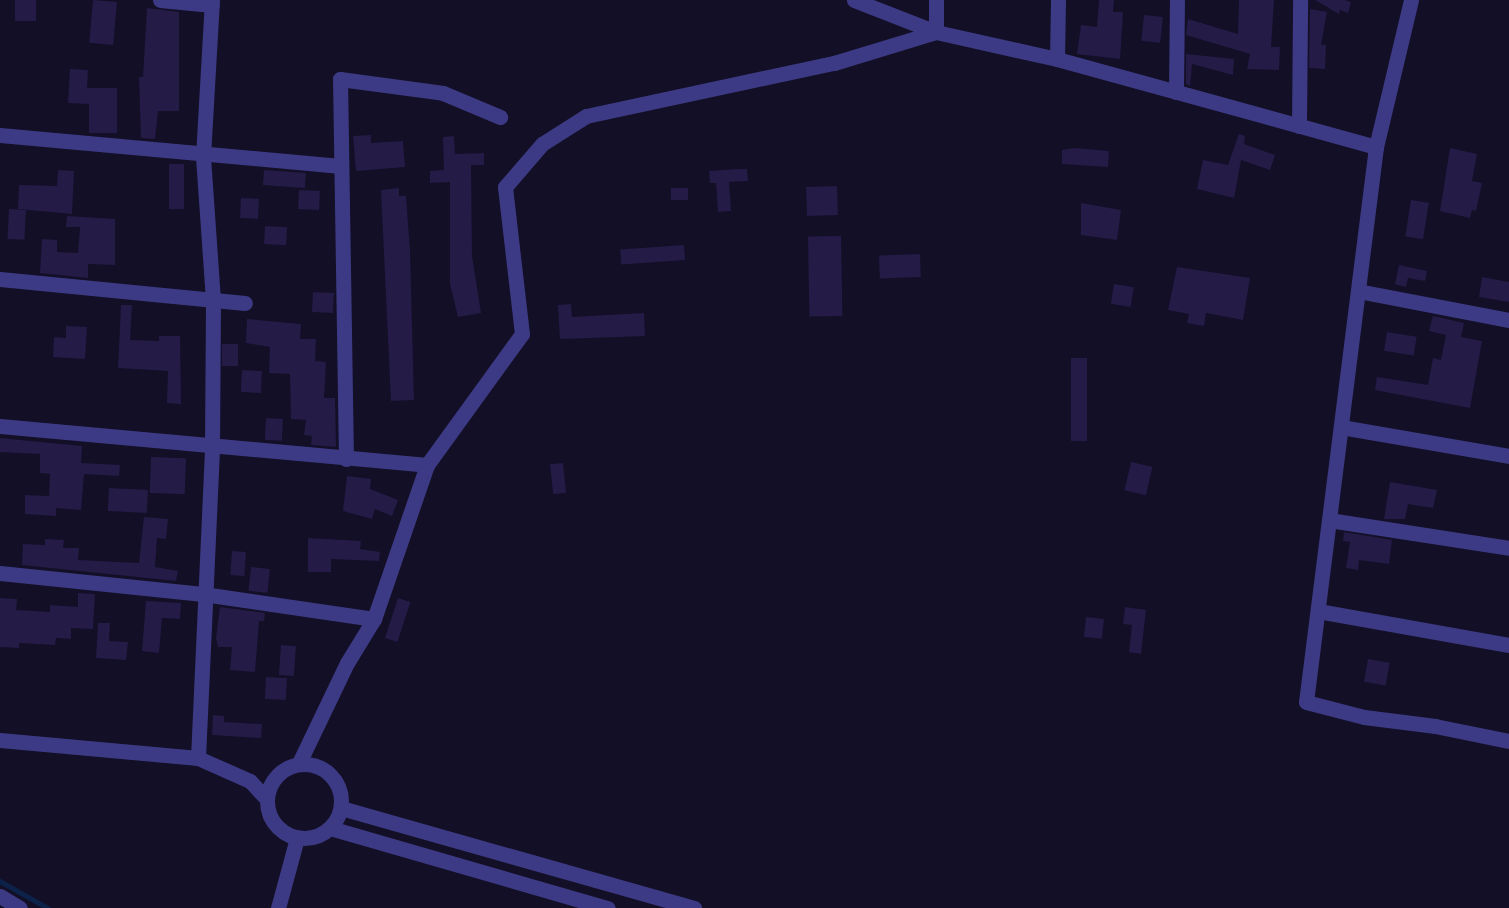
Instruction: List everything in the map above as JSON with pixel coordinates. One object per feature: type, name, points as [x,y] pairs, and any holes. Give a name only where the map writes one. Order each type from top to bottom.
[{"type":"street","points":[[160,0],[212,3],[203,156],[213,300],[212,447],[202,594],[198,758]]},
{"type":"street","points":[[854,0],[936,32],[1057,59],[1377,147]]},
{"type":"street","points":[[936,0],[936,32]]},
{"type":"street","points":[[1057,59],[1058,0]]},
{"type":"street","points":[[1176,92],[1177,0]]},
{"type":"street","points":[[1299,126],[1300,0]]},
{"type":"street","points":[[1411,0],[1377,147],[1306,702],[1364,717],[1435,726],[1509,741]]},
{"type":"street","points":[[267,799],[279,774],[299,763],[347,663],[374,620],[427,465],[522,334],[505,188],[542,144],[586,116],[834,63],[936,32]]},
{"type":"street","points":[[345,459],[340,79],[443,93],[500,117]]},
{"type":"street","points":[[0,135],[203,156],[341,166]]},
{"type":"street","points":[[0,279],[245,303]]},
{"type":"street","points":[[1358,291],[1509,321]]},
{"type":"street","points":[[0,426],[427,465]]},
{"type":"street","points":[[1341,427],[1509,456]]},
{"type":"street","points":[[1329,520],[1509,548]]},
{"type":"street","points":[[0,573],[202,594],[374,620]]},
{"type":"street","points":[[1318,611],[1509,645]]},
{"type":"street","points":[[0,740],[198,758],[250,781],[267,799],[272,820],[278,829],[297,838],[309,839],[330,828],[341,808],[338,785],[327,772],[299,763]]},
{"type":"street","points":[[341,808],[694,908]]},
{"type":"street","points":[[330,828],[608,908]]},
{"type":"street","points":[[278,908],[297,838]]},
{"type":"street","points":[[0,896],[18,907]]},
{"type":"building","points":[[15,0],[36,0],[36,21],[15,21]]},
{"type":"building","points":[[93,0],[117,2],[113,45],[89,43]]},
{"type":"building","points":[[1099,0],[1114,0],[1113,12],[1123,12],[1120,59],[1077,54],[1081,25],[1097,27]]},
{"type":"building","points":[[1239,0],[1274,0],[1271,47],[1280,47],[1279,70],[1247,69],[1250,54],[1186,35],[1188,19],[1238,34]]},
{"type":"building","points":[[1315,0],[1351,2],[1348,13],[1340,10],[1339,14]]},
{"type":"building","points":[[147,8],[179,12],[179,111],[158,111],[155,139],[141,138],[139,77],[143,77]]},
{"type":"building","points":[[1310,9],[1327,12],[1321,45],[1326,45],[1325,69],[1309,68]]},
{"type":"building","points":[[1144,15],[1163,17],[1160,43],[1141,41]]},
{"type":"building","points":[[1186,54],[1234,59],[1233,75],[1192,64],[1190,86],[1186,84]]},
{"type":"building","points":[[70,69],[88,70],[87,88],[117,88],[117,133],[89,133],[89,104],[68,103]]},
{"type":"building","points":[[1239,134],[1245,136],[1244,144],[1275,155],[1270,170],[1241,160],[1234,198],[1197,189],[1203,160],[1228,165]]},
{"type":"building","points":[[371,135],[371,143],[403,141],[405,167],[356,171],[353,136]]},
{"type":"building","points":[[454,136],[455,154],[484,153],[484,165],[471,165],[472,256],[481,313],[458,317],[450,284],[450,182],[430,183],[430,171],[444,170],[443,137]]},
{"type":"building","points":[[1074,148],[1109,151],[1108,167],[1062,164],[1062,150]]},
{"type":"building","points":[[1450,148],[1477,154],[1472,181],[1482,183],[1476,211],[1472,210],[1470,218],[1440,211]]},
{"type":"building","points":[[169,164],[184,164],[184,209],[169,209]]},
{"type":"building","points":[[747,169],[748,181],[729,182],[731,211],[718,212],[716,183],[710,183],[709,171]]},
{"type":"building","points":[[58,170],[74,171],[72,214],[18,209],[19,185],[57,186]]},
{"type":"building","points":[[264,170],[306,173],[305,188],[263,185]]},
{"type":"building","points":[[837,186],[838,215],[807,216],[806,187]]},
{"type":"building","points":[[399,188],[399,196],[406,196],[410,251],[414,400],[391,401],[381,190]]},
{"type":"building","points":[[671,188],[688,188],[688,200],[671,200]]},
{"type":"building","points":[[299,190],[320,191],[319,210],[298,209]]},
{"type":"building","points":[[241,198],[259,199],[258,219],[240,218]]},
{"type":"building","points":[[1411,200],[1429,203],[1423,239],[1405,237]]},
{"type":"building","points":[[1081,203],[1121,210],[1117,240],[1081,235]]},
{"type":"building","points":[[9,209],[26,210],[24,240],[7,239]]},
{"type":"building","points":[[67,216],[115,219],[115,265],[88,264],[88,278],[40,273],[42,239],[57,240],[57,252],[78,253],[80,227],[66,227]]},
{"type":"building","points":[[265,226],[287,227],[286,245],[264,244]]},
{"type":"building","points":[[841,236],[842,316],[809,317],[808,237]]},
{"type":"building","points":[[684,245],[685,260],[621,264],[620,249]]},
{"type":"building","points":[[920,254],[921,277],[880,278],[879,255]]},
{"type":"building","points":[[1399,265],[1427,271],[1425,281],[1408,278],[1406,287],[1395,284]]},
{"type":"building","points":[[1177,267],[1250,278],[1243,320],[1206,313],[1204,326],[1187,323],[1189,314],[1168,310]]},
{"type":"building","points":[[1482,277],[1509,282],[1509,302],[1479,297]]},
{"type":"building","points":[[1114,284],[1134,287],[1131,307],[1111,304]]},
{"type":"building","points":[[313,292],[334,293],[333,313],[312,312]]},
{"type":"building","points":[[571,304],[572,317],[644,313],[645,336],[560,339],[558,305]]},
{"type":"building","points":[[121,305],[132,305],[130,340],[159,341],[159,336],[180,336],[181,404],[167,403],[168,371],[118,368]]},
{"type":"building","points":[[1433,316],[1464,323],[1461,337],[1482,341],[1470,408],[1375,390],[1377,377],[1428,385],[1433,358],[1441,360],[1446,335],[1429,331]]},
{"type":"building","points":[[247,319],[301,324],[300,339],[316,339],[315,361],[326,362],[324,398],[335,398],[336,447],[311,445],[312,436],[304,435],[306,420],[291,419],[290,374],[269,373],[270,347],[246,343]]},
{"type":"building","points":[[66,326],[87,327],[85,359],[53,357],[54,337],[66,338]]},
{"type":"building","points":[[1387,332],[1417,337],[1414,355],[1384,351]]},
{"type":"building","points":[[222,344],[238,344],[238,366],[222,366]]},
{"type":"building","points":[[1071,358],[1087,358],[1087,441],[1071,441]]},
{"type":"building","points":[[242,370],[262,371],[261,393],[241,392]]},
{"type":"building","points":[[266,418],[283,419],[282,441],[265,440]]},
{"type":"building","points":[[0,438],[82,446],[81,463],[120,465],[119,476],[84,474],[81,510],[56,508],[56,516],[25,514],[25,495],[49,496],[50,474],[40,473],[40,454],[0,452]]},
{"type":"building","points":[[151,457],[186,458],[185,494],[150,493]]},
{"type":"building","points":[[1131,462],[1152,467],[1146,495],[1124,490]]},
{"type":"building","points":[[563,463],[566,493],[553,494],[550,464]]},
{"type":"building","points":[[347,476],[371,479],[370,489],[398,500],[392,516],[375,509],[372,519],[343,511]]},
{"type":"building","points":[[1390,482],[1437,490],[1433,508],[1408,504],[1405,519],[1384,519]]},
{"type":"building","points":[[109,488],[148,490],[147,513],[108,511]]},
{"type":"building","points":[[144,517],[168,519],[166,539],[157,538],[155,567],[178,571],[176,581],[22,565],[23,544],[45,545],[45,539],[64,540],[63,548],[79,548],[78,560],[139,563]]},
{"type":"building","points":[[1344,532],[1392,540],[1389,564],[1359,560],[1358,570],[1346,568],[1350,542],[1343,541]]},
{"type":"building","points":[[308,538],[361,541],[360,549],[380,552],[379,561],[331,559],[331,572],[308,572]]},
{"type":"building","points":[[232,551],[246,552],[244,576],[230,575]]},
{"type":"building","points":[[251,567],[270,569],[267,593],[248,591]]},
{"type":"building","points":[[78,593],[95,594],[93,629],[71,628],[71,639],[56,638],[55,645],[19,643],[19,648],[0,647],[0,598],[17,599],[16,610],[50,612],[50,605],[78,607]]},
{"type":"building","points":[[398,598],[410,602],[397,642],[385,638]]},
{"type":"building","points":[[146,601],[181,603],[180,619],[162,618],[159,653],[142,651]]},
{"type":"building","points":[[220,607],[265,613],[264,621],[259,621],[255,672],[230,670],[232,647],[218,647],[216,638]]},
{"type":"building","points":[[1125,607],[1146,610],[1141,654],[1129,652],[1132,625],[1123,624]]},
{"type":"building","points":[[1086,617],[1104,619],[1102,639],[1084,637]]},
{"type":"building","points":[[98,623],[110,623],[109,641],[128,642],[126,660],[96,658]]},
{"type":"building","points":[[281,645],[296,646],[294,676],[279,675]]},
{"type":"building","points":[[1368,659],[1390,663],[1386,685],[1364,682]]},
{"type":"building","points":[[266,677],[287,678],[286,700],[265,699]]},
{"type":"building","points":[[213,715],[224,716],[224,722],[262,724],[261,738],[212,735]]},
{"type":"waterway","points":[[0,881],[48,908]]}]
